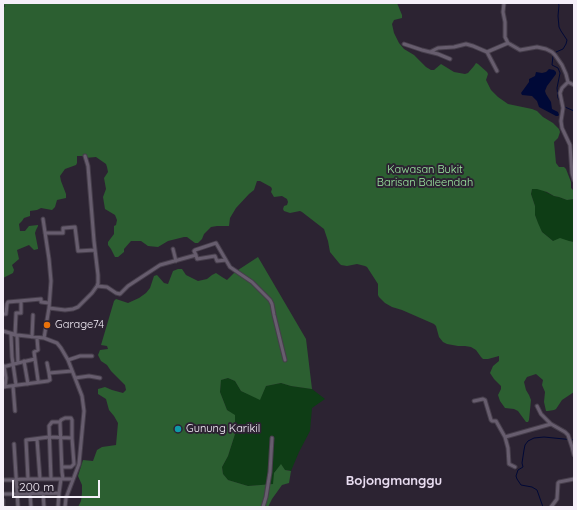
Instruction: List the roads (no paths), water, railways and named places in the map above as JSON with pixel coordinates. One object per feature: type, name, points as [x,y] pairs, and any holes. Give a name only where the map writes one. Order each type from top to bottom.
[{"type":"street","points":[[504,3],[503,12],[505,37],[508,42],[520,50],[540,47],[552,52],[564,69],[568,82],[574,85]]},
{"type":"street","points":[[487,52],[508,42]]},
{"type":"street","points":[[404,44],[450,59]]},
{"type":"street","points":[[430,52],[438,48],[454,47],[466,44],[474,46],[487,52],[496,71]]},
{"type":"street","points":[[568,82],[561,90],[560,95],[563,104],[561,121],[562,128],[570,145],[574,180]]},
{"type":"street","points":[[49,308],[62,310],[78,307],[97,286],[98,282],[88,166],[85,156]]},
{"type":"street","points":[[43,219],[51,281],[49,308],[44,338]]},
{"type":"street","points":[[45,233],[63,233],[63,228],[75,227],[78,251],[95,250]]},
{"type":"street","points":[[226,260],[217,262],[215,256],[197,259],[194,251],[216,243],[226,260],[230,267],[252,282],[270,300],[285,360]]},
{"type":"street","points":[[173,249],[176,261]]},
{"type":"street","points":[[97,286],[107,287],[120,294],[128,286],[160,265],[196,255]]},
{"type":"street","points":[[3,314],[6,314],[8,302],[40,299],[41,302],[49,303]]},
{"type":"street","points":[[18,363],[15,335],[16,313],[21,312],[21,301]]},
{"type":"street","points":[[32,337],[33,316]]},
{"type":"street","points":[[3,331],[15,335],[44,338],[57,343],[68,360],[82,396],[84,404],[80,461],[66,498],[65,507]]},
{"type":"street","points":[[15,335],[11,351],[15,411]]},
{"type":"street","points":[[37,338],[38,350],[34,352],[38,380]]},
{"type":"street","points":[[11,351],[17,351]]},
{"type":"street","points":[[68,360],[80,356],[92,356]]},
{"type":"street","points":[[35,359],[4,367],[6,378],[4,387],[49,381],[50,379],[47,363]]},
{"type":"street","points":[[24,361],[28,384]]},
{"type":"street","points":[[49,373],[72,371]]},
{"type":"street","points":[[75,378],[89,376],[100,378]]},
{"type":"street","points":[[474,401],[485,399],[491,420],[496,421],[505,437],[508,448],[509,464],[515,467]]},
{"type":"street","points":[[537,406],[541,414],[552,424],[565,432],[573,447],[574,455]]},
{"type":"street","points":[[51,479],[49,426],[51,423],[60,422],[65,418],[72,419],[74,464],[71,467],[62,467]]},
{"type":"street","points":[[58,507],[62,479],[60,422]]},
{"type":"street","points":[[505,437],[552,424]]},
{"type":"street","points":[[28,479],[26,440],[49,437],[72,438]]},
{"type":"street","points":[[263,507],[270,472],[272,438]]},
{"type":"street","points":[[37,439],[40,479]]},
{"type":"street","points":[[14,444],[18,507]]},
{"type":"street","points":[[3,480],[71,479]]},
{"type":"street","points":[[551,507],[557,499],[558,483],[574,479]]},
{"type":"street","points":[[30,493],[31,507]]},
{"type":"street","points":[[43,493],[44,507]]},
{"type":"street","points":[[3,494],[59,493]]},
{"type":"street","points":[[3,500],[4,507]]},
{"type":"waterway","points":[[558,3],[559,27],[567,40],[563,49],[556,52],[553,56],[552,65],[558,68],[560,73],[557,88],[558,98],[561,103]]},
{"type":"waterway","points":[[565,107],[574,111]]},
{"type":"waterway","points":[[543,507],[537,490],[532,487],[521,485],[516,476],[518,470],[523,467],[522,463],[525,445],[528,441],[534,438],[544,437],[574,440]]},
{"type":"place","name":"Garage74","points":[[47,325]]},
{"type":"place","name":"Gunung Karikil","points":[[178,429]]},
{"type":"district","name":"Bojongmanggu","points":[[394,481]]},
{"type":"park label","name":"Kawasan Bukit Barisan Baleendah","points":[[425,176]]}]
